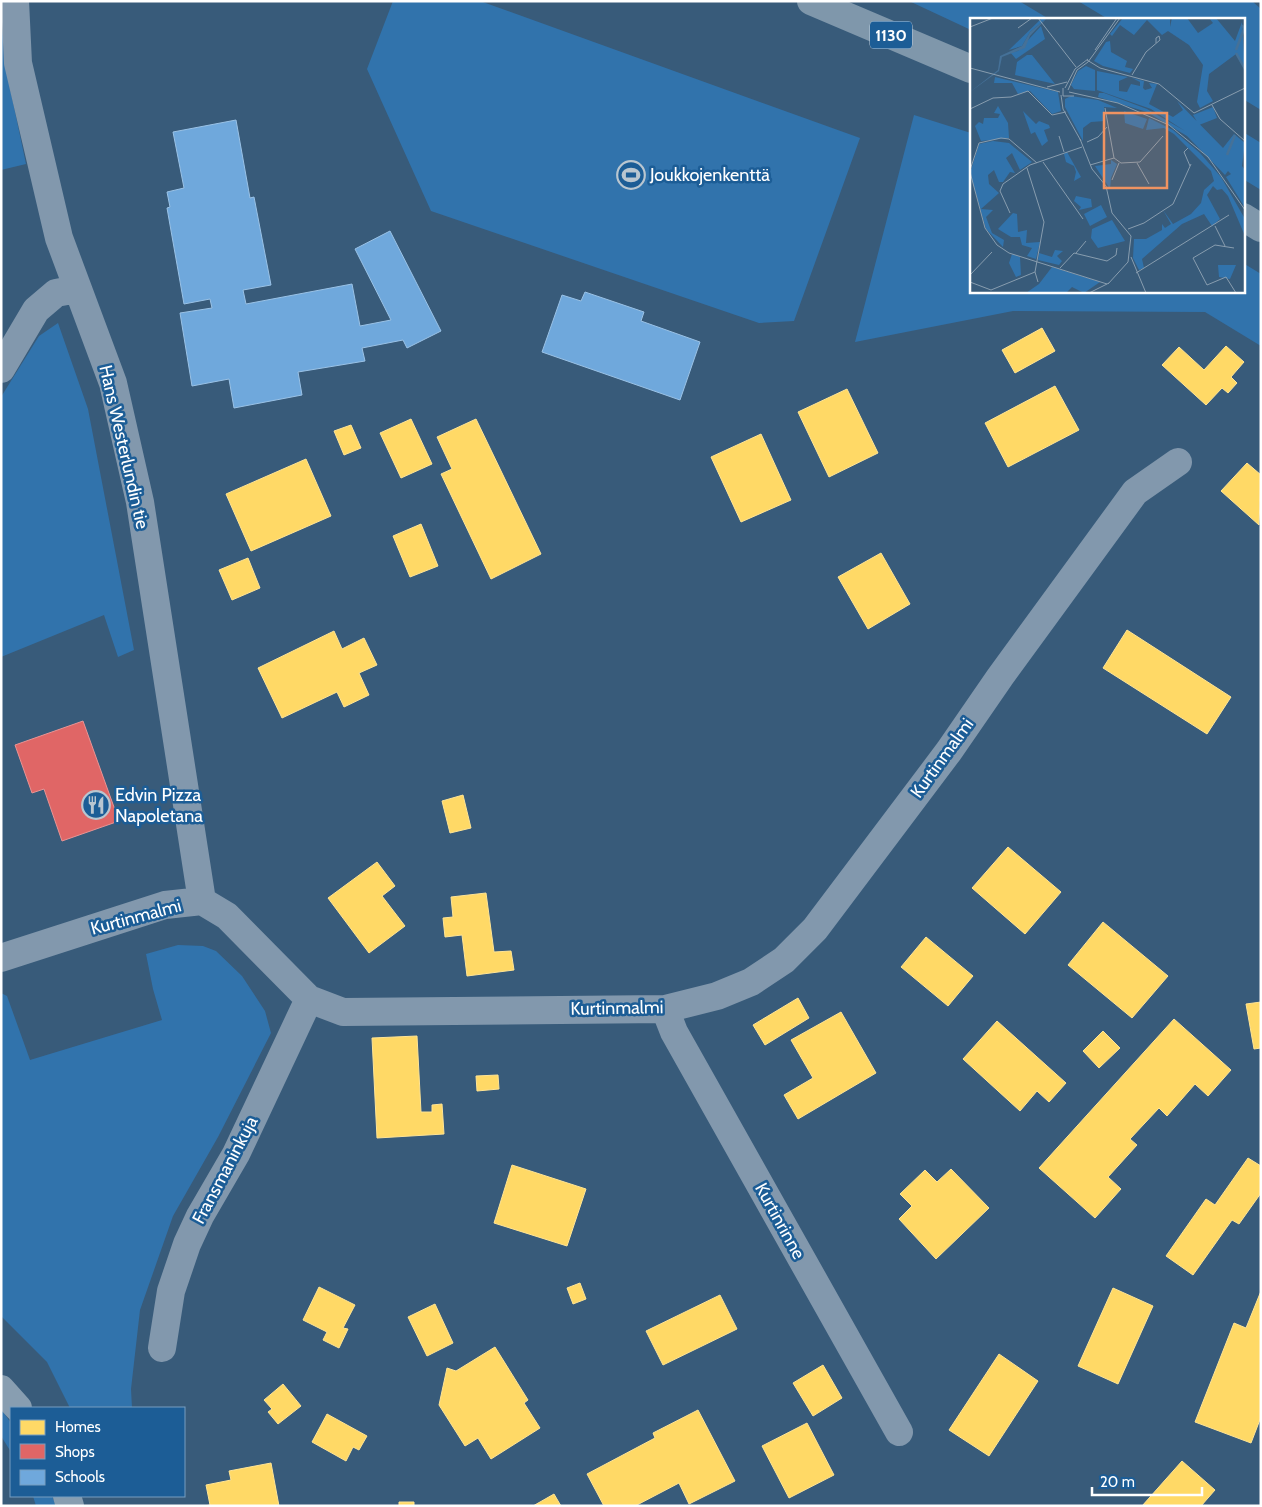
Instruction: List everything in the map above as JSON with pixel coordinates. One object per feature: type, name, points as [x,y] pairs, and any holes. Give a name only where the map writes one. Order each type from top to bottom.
[{"type":"main road","name":"1130","points":[[811,1],[970,69]]},
{"type":"main road","points":[[1244,219],[1261,228]]},
{"type":"street","name":"Hans Westerlundin tie","points":[[15,1],[18,63],[59,238],[113,383],[140,502],[202,901]]},
{"type":"street","points":[[1,369],[36,310],[56,293],[77,289]]},
{"type":"street","name":"Kurtinmalmi","points":[[1,958],[165,905],[202,901],[227,916],[309,999],[343,1012],[665,1009],[717,996],[751,982],[784,960],[814,929],[949,751],[1000,677],[1135,492],[1178,462]]},
{"type":"street","name":"Fransmaninkuja","points":[[162,1348],[171,1291],[188,1244],[200,1216],[236,1154],[309,999]]},
{"type":"street","name":"Kurtinrinne","points":[[665,1009],[674,1032],[899,1432]]},
{"type":"street","points":[[1,1389],[17,1407]]},
{"type":"shaded area","name":"Joukkojenkenttä","points":[[393,1],[480,1],[860,138],[794,321],[759,323],[431,211],[367,69]]},
{"type":"shaded area","points":[[909,1],[1019,1],[1047,18],[970,18],[970,30]]},
{"type":"shaded area","points":[[1078,1],[1252,1],[1261,9],[1261,110],[1244,100],[1244,18],[1106,18]]},
{"type":"shaded area","points":[[1,23],[10,88],[26,164],[1,170]]},
{"type":"shaded area","points":[[914,115],[970,133],[970,292],[1244,292],[1244,264],[1261,274],[1261,346],[1205,312],[1013,311],[855,342]]},
{"type":"shaded area","points":[[1244,133],[1261,143],[1261,190],[1244,180]]},
{"type":"shaded area","points":[[58,323],[88,409],[134,650],[118,657],[104,615],[1,657],[1,397],[39,336]]},
{"type":"shaded area","points":[[178,945],[203,946],[216,951],[242,976],[265,1011],[271,1033],[218,1137],[173,1216],[140,1310],[131,1389],[132,1407],[70,1407],[47,1362],[1,1316],[1,993],[7,996],[30,1060],[162,1020],[146,954]]},
{"type":"shaded area","points":[[1,1409],[10,1422],[10,1450],[1,1436]]},
{"type":"shaded area","points":[[33,1497],[52,1497],[56,1506],[36,1506]]},
{"type":"building: Homes","points":[[1042,328],[1055,351],[1015,373],[1002,350]]},
{"type":"building: Homes","points":[[1226,346],[1244,362],[1231,377],[1237,383],[1228,393],[1222,388],[1206,405],[1162,365],[1179,347],[1204,370]]},
{"type":"building: Homes","points":[[1055,386],[1079,430],[1008,467],[985,423]]},
{"type":"building: Homes","points":[[847,389],[878,453],[829,477],[798,412]]},
{"type":"building: Homes","points":[[411,419],[432,464],[401,478],[380,433]]},
{"type":"building: Homes","points":[[476,419],[541,554],[491,579],[441,474],[452,469],[437,437]]},
{"type":"building: Homes","points":[[351,425],[361,448],[344,455],[334,431]]},
{"type":"building: Homes","points":[[761,434],[791,500],[741,522],[711,457]]},
{"type":"building: Homes","points":[[306,459],[331,516],[251,551],[226,494]]},
{"type":"building: Homes","points":[[1247,463],[1261,475],[1259,525],[1221,491]]},
{"type":"building: Homes","points":[[421,524],[438,566],[410,577],[393,536]]},
{"type":"building: Homes","points":[[881,553],[910,604],[868,629],[838,577]]},
{"type":"building: Homes","points":[[248,558],[260,588],[232,600],[219,570]]},
{"type":"building: Homes","points":[[1127,630],[1231,697],[1207,734],[1103,668]]},
{"type":"building: Homes","points":[[334,631],[342,649],[364,638],[377,665],[359,673],[369,695],[344,707],[337,692],[282,718],[258,668]]},
{"type":"building: Homes","points":[[463,795],[471,828],[450,833],[442,801]]},
{"type":"building: Homes","points":[[1008,847],[1061,892],[1025,934],[972,888]]},
{"type":"building: Homes","points":[[377,862],[395,886],[382,896],[405,926],[369,953],[328,898]]},
{"type":"building: Homes","points":[[486,893],[494,952],[511,951],[514,970],[467,976],[462,935],[445,937],[443,918],[453,917],[451,897]]},
{"type":"building: Homes","points":[[1103,922],[1168,976],[1132,1018],[1068,965]]},
{"type":"building: Homes","points":[[926,937],[973,976],[948,1006],[901,967]]},
{"type":"building: Homes","points":[[798,998],[809,1018],[765,1045],[753,1025]]},
{"type":"building: Homes","points":[[1261,1002],[1261,1048],[1254,1049],[1246,1004]]},
{"type":"building: Homes","points":[[841,1012],[876,1073],[798,1119],[784,1095],[813,1078],[791,1040]]},
{"type":"building: Homes","points":[[1174,1019],[1231,1070],[1208,1096],[1195,1084],[1167,1116],[1159,1108],[1130,1139],[1137,1145],[1108,1177],[1121,1189],[1095,1218],[1039,1168]]},
{"type":"building: Homes","points":[[997,1021],[1066,1083],[1049,1102],[1037,1091],[1020,1111],[963,1059]]},
{"type":"building: Homes","points":[[1103,1031],[1120,1048],[1099,1068],[1083,1051]]},
{"type":"building: Homes","points":[[417,1036],[421,1112],[432,1112],[432,1105],[442,1104],[444,1134],[377,1138],[372,1038]]},
{"type":"building: Homes","points":[[498,1075],[499,1089],[477,1091],[476,1076]]},
{"type":"building: Homes","points":[[1248,1158],[1261,1166],[1261,1193],[1239,1224],[1232,1220],[1193,1275],[1166,1256],[1206,1199],[1215,1205]]},
{"type":"building: Homes","points":[[512,1165],[586,1189],[567,1246],[494,1223]]},
{"type":"building: Homes","points":[[951,1169],[989,1208],[936,1259],[899,1219],[912,1206],[900,1194],[925,1170],[937,1182]]},
{"type":"building: Homes","points":[[580,1283],[586,1299],[573,1304],[567,1288]]},
{"type":"building: Homes","points":[[319,1287],[355,1305],[343,1328],[348,1329],[339,1348],[323,1340],[327,1332],[303,1320]]},
{"type":"building: Homes","points":[[1113,1288],[1153,1306],[1118,1384],[1078,1366]]},
{"type":"building: Homes","points":[[1261,1291],[1261,1417],[1251,1443],[1195,1422],[1234,1323],[1246,1328]]},
{"type":"building: Homes","points":[[720,1295],[737,1329],[663,1365],[646,1331]]},
{"type":"building: Homes","points":[[435,1304],[453,1343],[427,1356],[408,1317]]},
{"type":"building: Homes","points":[[495,1347],[528,1400],[524,1403],[540,1428],[491,1459],[478,1438],[465,1446],[439,1405],[447,1368],[456,1371]]},
{"type":"building: Homes","points":[[999,1354],[1038,1381],[989,1456],[949,1430]]},
{"type":"building: Homes","points":[[823,1365],[842,1398],[813,1416],[793,1383]]},
{"type":"building: Homes","points":[[283,1384],[301,1406],[278,1424],[268,1412],[272,1409],[264,1400]]},
{"type":"building: Homes","points":[[698,1410],[735,1481],[689,1504],[679,1483],[635,1506],[604,1506],[587,1474],[655,1438],[653,1433]]},
{"type":"building: Homes","points":[[327,1414],[367,1436],[359,1450],[353,1447],[346,1461],[312,1442]]},
{"type":"building: Homes","points":[[807,1423],[834,1475],[789,1498],[762,1446]]},
{"type":"building: Homes","points":[[1182,1461],[1215,1490],[1201,1506],[1142,1506]]},
{"type":"building: Homes","points":[[271,1463],[279,1506],[204,1506],[210,1505],[206,1485],[231,1480],[229,1471]]},
{"type":"building: Homes","points":[[554,1494],[561,1506],[533,1506]]},
{"type":"building: Homes","points":[[399,1502],[414,1502],[414,1506],[399,1506]]},
{"type":"building: Shops","points":[[83,721],[119,821],[62,841],[44,789],[32,793],[15,745]]},
{"type":"building: Schools","points":[[236,120],[250,198],[254,197],[271,285],[243,290],[246,304],[352,284],[360,326],[391,320],[355,249],[390,231],[441,331],[407,348],[403,340],[362,348],[365,361],[298,372],[302,395],[234,408],[229,379],[192,386],[180,313],[212,308],[210,299],[184,304],[167,208],[170,207],[167,192],[184,188],[173,132]]},
{"type":"building: Schools","points":[[585,292],[644,312],[641,321],[700,342],[680,400],[542,352],[562,295],[581,301]]},
{"type":"place","name":"Joukkojenkenttä","points":[[631,175]]},
{"type":"place","name":"Edvin Pizza Napoletana","points":[[96,805]]}]
